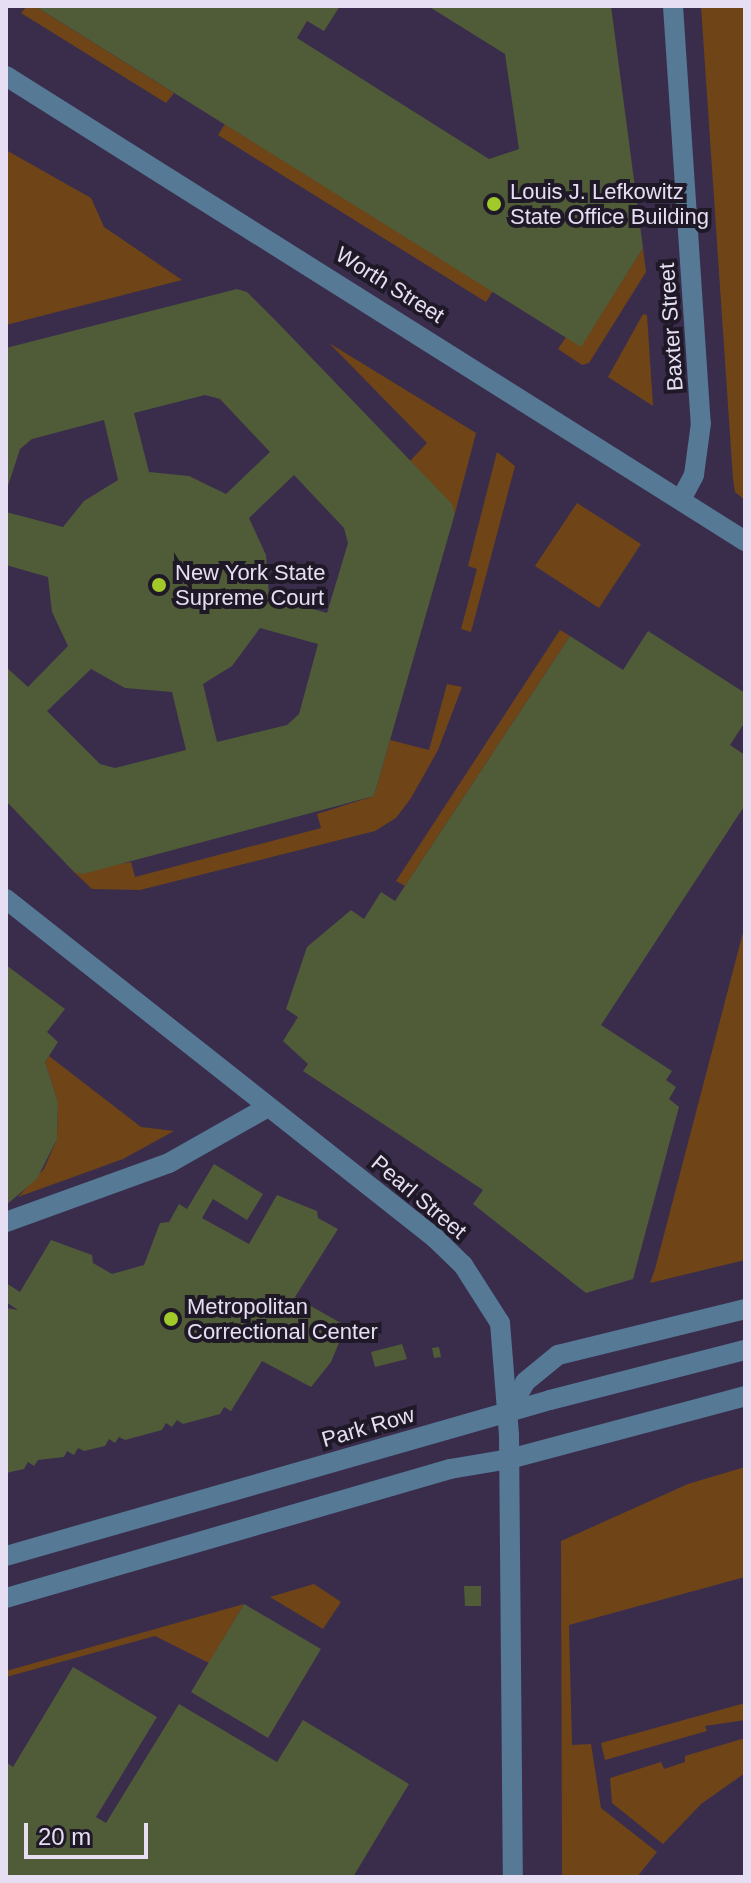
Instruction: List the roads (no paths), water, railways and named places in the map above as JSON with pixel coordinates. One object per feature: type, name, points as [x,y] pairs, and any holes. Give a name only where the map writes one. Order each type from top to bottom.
[{"type":"street","name":"Baxter Street","points":[[673,6],[701,423],[694,475],[682,498]]},
{"type":"street","name":"Worth Street","points":[[6,76],[682,498],[745,541]]},
{"type":"street","name":"Pearl Street","points":[[6,899],[463,1265],[505,1335],[513,1877]]},
{"type":"street","points":[[6,1222],[169,1163],[268,1107]]},
{"type":"street","points":[[508,1412],[525,1382],[558,1355],[745,1309]]},
{"type":"street","name":"Park Row","points":[[6,1556],[508,1412],[745,1350]]},
{"type":"street","points":[[6,1598],[450,1469],[509,1459],[745,1396]]},
{"type":"place","name":"Louis J. Lefkowitz State Office Building","points":[[494,204]]},
{"type":"place","name":"New York State Supreme Court","points":[[159,585]]},
{"type":"place","name":"Metropolitan Correctional Center","points":[[171,1319]]}]
